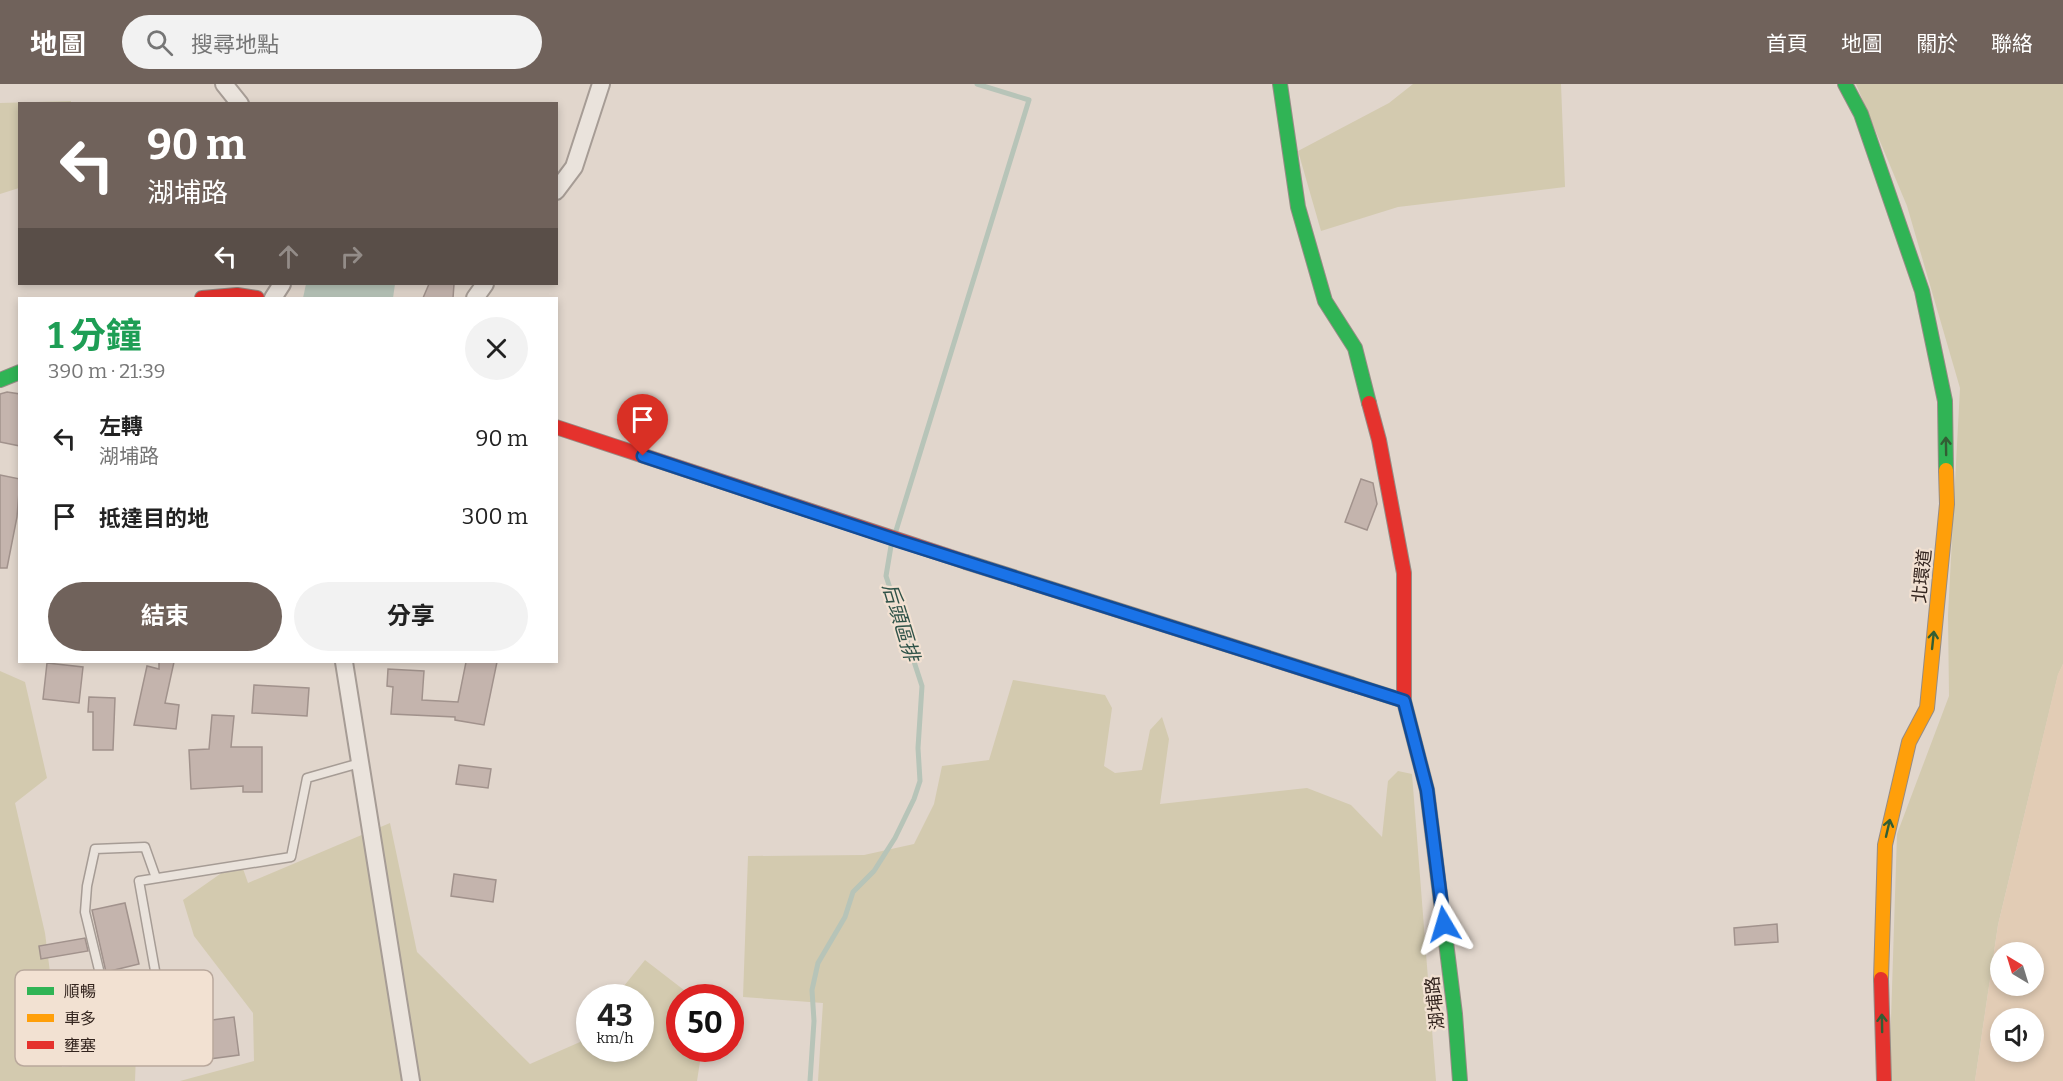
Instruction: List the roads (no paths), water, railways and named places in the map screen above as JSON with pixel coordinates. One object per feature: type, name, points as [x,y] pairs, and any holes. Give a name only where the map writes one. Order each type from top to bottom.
[{"type":"street","points":[[224,84],[238,102]]},
{"type":"street","points":[[558,188],[574,167],[601,84]]},
{"type":"street","name":"湖埔路","points":[[1280,84],[1298,207],[1325,301],[1355,348],[1380,440],[1404,573],[1404,701],[1427,790],[1455,1014],[1460,1081]]},
{"type":"street","name":"北環道","points":[[1845,84],[1861,114],[1922,291],[1945,402],[1947,504],[1927,708],[1909,742],[1885,844],[1881,967],[1884,1081]]},
{"type":"street","points":[[210,297],[225,295],[254,297]]},
{"type":"street","points":[[0,380],[18,373]]},
{"type":"street","points":[[558,428],[899,541],[1404,701]]},
{"type":"street","points":[[344,663],[411,1081]]},
{"type":"lane","points":[[155,970],[139,881],[291,857],[307,778],[360,763]]},
{"type":"lane","points":[[99,970],[85,912],[87,886],[95,849],[146,847],[156,878]]},
{"type":"waterway","name":"后頭區排","points":[[895,534],[1029,100],[977,84]]},
{"type":"waterway","name":"后頭區排","points":[[810,1081],[814,1021],[812,990],[818,963],[845,917],[853,892],[874,871],[895,838],[920,781],[918,748],[922,686],[886,576],[891,546]]}]
